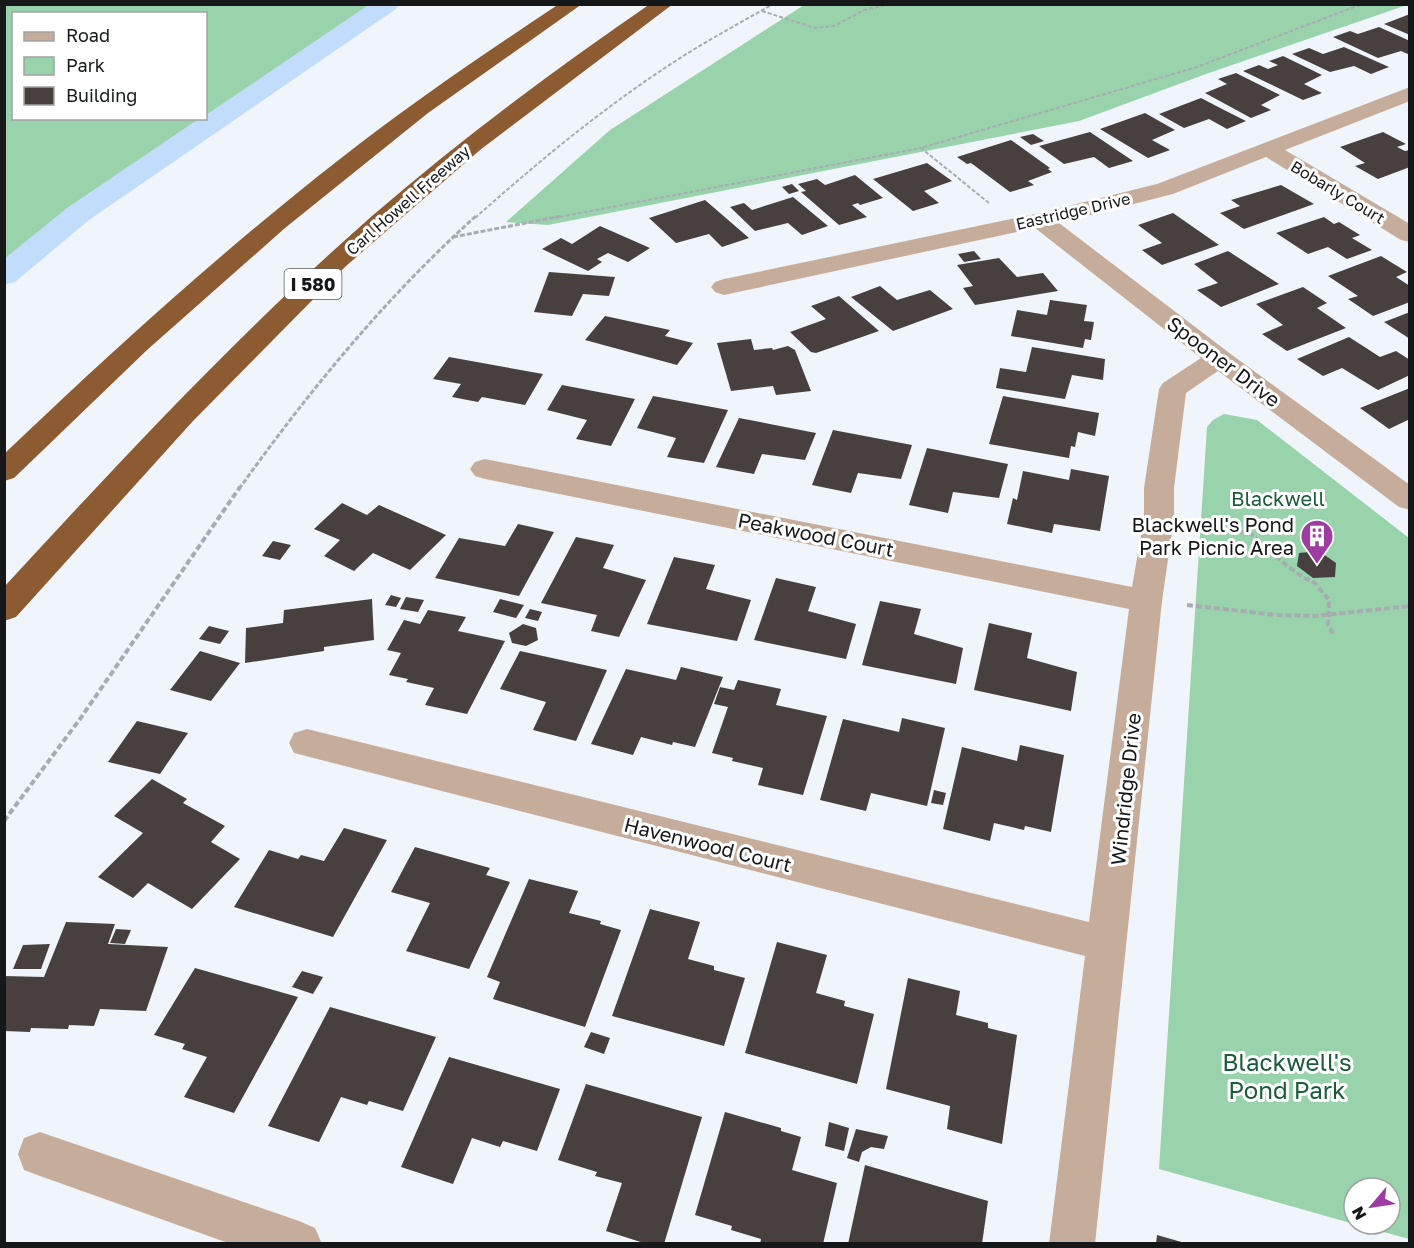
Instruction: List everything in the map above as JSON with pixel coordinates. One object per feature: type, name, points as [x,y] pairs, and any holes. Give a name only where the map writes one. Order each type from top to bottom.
[{"type":"highway","points":[[4,471],[143,338],[284,216],[433,99],[573,4]]},
{"type":"highway","name":"Carl Howell Freeway","points":[[4,609],[87,516],[216,380],[351,249],[446,166],[515,110],[664,4]]},
{"type":"street","name":"Eastridge Drive","points":[[724,287],[1040,220],[1165,189],[1410,93]]},
{"type":"street","name":"Bobarly Court","points":[[1266,148],[1410,235]]},
{"type":"street","name":"Spooner Drive","points":[[1040,220],[1218,358],[1410,500]]},
{"type":"street","name":"Windridge Drive","points":[[1072,1244],[1146,601],[1159,518],[1159,488],[1173,389],[1218,358]]},
{"type":"street","name":"Peakwood Court","points":[[485,469],[1146,601]]},
{"type":"street","name":"Havenwood Court","points":[[308,743],[1108,944]]},
{"type":"street","points":[[40,1154],[299,1244]]},
{"type":"path","points":[[4,821],[139,634],[238,489],[300,406],[381,310],[451,237],[503,190],[585,125],[663,69],[773,4]]},
{"type":"path","points":[[762,11],[815,28],[834,26],[864,10],[890,4]]},
{"type":"path","points":[[451,237],[921,148],[1197,67],[1362,4]]},
{"type":"path","points":[[921,148],[990,203]]},
{"type":"path","points":[[1195,525],[1250,533],[1285,564],[1304,578],[1314,582],[1329,600],[1328,625],[1334,635]]},
{"type":"path","points":[[1186,605],[1277,615],[1316,616],[1410,606]]},
{"type":"green space","points":[[5,4],[369,4],[207,117],[207,12],[12,12],[12,120],[202,120],[5,259]]},
{"type":"green space","points":[[804,5],[1407,5],[1206,74],[1079,121],[548,225],[506,222],[610,130]]},
{"type":"green space","name":"Blackwell's Pond Park","points":[[1224,414],[1257,420],[1409,538],[1409,1239],[1398,1236],[1402,1236],[1402,1176],[1342,1176],[1342,1221],[1159,1169],[1207,427],[1213,420]]},
{"type":"building","points":[[1410,14],[1410,35],[1384,24]]},
{"type":"building","points":[[1379,27],[1410,41],[1410,55],[1401,51],[1378,58],[1333,37],[1350,31],[1358,34]]},
{"type":"building","points":[[1344,47],[1389,67],[1371,74],[1354,66],[1330,72],[1292,54],[1309,48],[1323,54]]},
{"type":"building","points":[[1283,56],[1322,75],[1304,84],[1322,93],[1303,100],[1243,71],[1259,65],[1268,69],[1278,65],[1269,61]]},
{"type":"building","points":[[1236,73],[1280,95],[1261,105],[1271,110],[1251,118],[1205,93],[1227,84],[1218,79]]},
{"type":"building","points":[[1201,98],[1246,121],[1227,129],[1209,119],[1184,128],[1159,114]]},
{"type":"building","points":[[1145,113],[1175,130],[1152,140],[1170,150],[1148,158],[1100,129]]},
{"type":"building","points":[[1090,132],[1133,161],[1109,168],[1094,157],[1064,164],[1039,146]]},
{"type":"building","points":[[1383,132],[1406,144],[1397,147],[1405,151],[1410,150],[1410,167],[1378,179],[1355,166],[1365,163],[1340,147]]},
{"type":"building","points":[[1033,134],[1044,141],[1031,145],[1020,137]]},
{"type":"building","points":[[1011,140],[1050,168],[1048,169],[1052,172],[1028,181],[1034,185],[1010,192],[971,163],[967,164],[957,157]]},
{"type":"building","points":[[927,163],[952,181],[924,191],[939,203],[913,211],[873,179]]},
{"type":"building","points":[[855,175],[883,198],[852,205],[867,217],[839,225],[801,192],[806,191],[798,184],[817,179],[825,185]]},
{"type":"building","points":[[792,184],[799,191],[789,194],[782,187]]},
{"type":"building","points":[[1281,185],[1314,204],[1244,229],[1220,213],[1240,206],[1231,200]]},
{"type":"building","points":[[793,197],[828,226],[802,235],[788,223],[755,231],[730,207],[744,203],[752,210]]},
{"type":"building","points":[[705,200],[749,238],[722,247],[709,234],[676,243],[649,218]]},
{"type":"building","points":[[1173,213],[1219,245],[1162,265],[1142,250],[1162,243],[1138,225]]},
{"type":"building","points":[[1324,217],[1334,224],[1339,222],[1360,235],[1352,238],[1372,250],[1347,259],[1328,247],[1308,254],[1276,233]]},
{"type":"building","points":[[600,226],[650,248],[628,262],[608,253],[597,259],[602,262],[588,271],[542,249],[561,238],[572,244]]},
{"type":"building","points":[[974,251],[981,259],[964,262],[958,254]]},
{"type":"building","points":[[1228,251],[1279,284],[1221,307],[1197,290],[1218,283],[1194,264]]},
{"type":"building","points":[[1381,256],[1407,272],[1396,277],[1410,286],[1410,302],[1373,316],[1348,299],[1358,296],[1328,276]]},
{"type":"building","points":[[999,258],[1017,277],[1043,273],[1058,291],[975,305],[963,288],[973,286],[957,265]]},
{"type":"building","points":[[549,272],[615,277],[609,296],[583,294],[572,316],[534,312]]},
{"type":"building","points":[[880,286],[897,300],[930,290],[953,309],[893,331],[851,297]]},
{"type":"building","points":[[1303,287],[1327,303],[1317,308],[1346,328],[1287,351],[1262,334],[1283,325],[1256,304]]},
{"type":"building","points":[[839,296],[879,331],[816,353],[811,352],[790,332],[826,319],[811,306]]},
{"type":"building","points":[[1050,300],[1087,305],[1084,321],[1094,322],[1091,340],[1085,339],[1083,348],[1011,336],[1017,310],[1047,315]]},
{"type":"building","points":[[1410,312],[1410,339],[1384,322]]},
{"type":"building","points":[[605,316],[670,330],[665,336],[693,343],[677,365],[585,340]]},
{"type":"building","points":[[1349,337],[1380,357],[1396,351],[1410,360],[1410,375],[1378,390],[1342,368],[1323,376],[1297,359]]},
{"type":"building","points":[[751,339],[754,350],[772,348],[773,350],[788,346],[795,350],[811,391],[776,395],[773,386],[731,391],[717,343]]},
{"type":"building","points":[[1032,347],[1105,359],[1103,380],[1072,375],[1065,399],[996,388],[1000,368],[1026,372]]},
{"type":"building","points":[[449,357],[543,374],[525,405],[482,397],[478,402],[452,397],[461,384],[433,379]]},
{"type":"building","points":[[562,385],[635,399],[611,446],[576,439],[587,420],[547,410]]},
{"type":"building","points":[[1410,388],[1410,419],[1389,429],[1360,408]]},
{"type":"building","points":[[653,396],[728,410],[704,463],[667,457],[676,438],[637,428]]},
{"type":"building","points":[[1003,396],[1099,413],[1095,436],[1078,432],[1075,447],[1071,446],[1069,458],[989,444]]},
{"type":"building","points":[[739,418],[816,433],[805,460],[762,454],[754,474],[716,467]]},
{"type":"building","points":[[833,430],[912,445],[901,479],[858,473],[851,493],[812,485]]},
{"type":"building","points":[[927,448],[1008,464],[999,498],[953,492],[948,513],[909,505]]},
{"type":"building","points":[[1071,469],[1109,476],[1100,531],[1054,524],[1052,533],[1007,524],[1013,498],[1017,500],[1023,471],[1069,480]]},
{"type":"building","points":[[342,503],[367,515],[379,505],[446,535],[410,570],[373,553],[354,571],[324,556],[340,540],[314,529]]},
{"type":"building","points":[[518,524],[554,532],[519,596],[435,578],[459,538],[505,546]]},
{"type":"building","points":[[576,537],[614,545],[603,568],[646,580],[619,637],[591,631],[597,615],[541,603]]},
{"type":"building","points":[[273,541],[291,545],[280,560],[262,556]]},
{"type":"building","name":"Blackwell's Pond Park Picnic Area","points":[[1319,551],[1336,563],[1335,577],[1313,578],[1297,566],[1299,553]]},
{"type":"building","points":[[674,557],[715,565],[706,589],[751,600],[737,641],[647,624]]},
{"type":"building","points":[[776,578],[816,587],[808,611],[856,624],[846,659],[754,640]]},
{"type":"building","points":[[391,595],[401,598],[396,607],[385,605]]},
{"type":"building","points":[[406,597],[424,600],[418,612],[400,609]]},
{"type":"building","points":[[372,599],[374,640],[324,647],[324,651],[245,663],[246,628],[283,623],[284,610]]},
{"type":"building","points":[[500,599],[524,605],[516,618],[493,612]]},
{"type":"building","points":[[880,601],[921,609],[914,634],[963,648],[956,684],[862,665]]},
{"type":"building","points":[[530,609],[542,612],[538,621],[525,618]]},
{"type":"building","points":[[428,610],[466,617],[458,631],[505,641],[467,714],[425,705],[434,688],[406,682],[408,679],[389,675],[401,653],[387,650],[404,620],[420,624]]},
{"type":"building","points":[[989,623],[1032,633],[1027,658],[1077,672],[1071,711],[974,690]]},
{"type":"building","points":[[523,624],[536,628],[538,640],[526,646],[512,643],[509,633]]},
{"type":"building","points":[[209,626],[229,631],[220,644],[199,639]]},
{"type":"building","points":[[200,651],[240,663],[211,701],[170,690]]},
{"type":"building","points":[[520,651],[607,670],[576,741],[533,730],[546,702],[500,689]]},
{"type":"building","points":[[681,667],[723,677],[695,747],[673,742],[672,745],[641,737],[633,755],[591,744],[626,669],[676,680]]},
{"type":"building","points":[[738,680],[781,689],[776,705],[827,716],[803,795],[758,785],[763,768],[732,761],[733,758],[712,753],[728,707],[714,704],[720,687],[734,690]]},
{"type":"building","points":[[902,718],[945,728],[927,806],[871,793],[866,811],[820,800],[843,719],[899,732]]},
{"type":"building","points":[[137,721],[188,733],[160,774],[108,762]]},
{"type":"building","points":[[1020,745],[1064,755],[1051,832],[1025,826],[1024,830],[994,823],[990,841],[943,829],[962,747],[1017,761]]},
{"type":"building","points":[[152,779],[187,799],[183,803],[225,826],[211,842],[240,859],[192,909],[148,883],[133,898],[98,877],[143,833],[114,816]]},
{"type":"building","points":[[934,790],[946,793],[943,805],[931,803]]},
{"type":"building","points":[[344,828],[387,840],[333,937],[234,907],[269,850],[298,859],[301,855],[324,861]]},
{"type":"building","points":[[415,847],[490,868],[486,875],[510,882],[469,969],[406,951],[430,903],[391,892]]},
{"type":"building","points":[[529,879],[578,891],[569,913],[601,921],[600,924],[621,930],[585,1027],[493,999],[500,982],[487,977]]},
{"type":"building","points":[[650,909],[700,922],[688,959],[714,966],[714,970],[745,978],[724,1046],[612,1016]]},
{"type":"building","points":[[66,922],[115,924],[108,944],[168,947],[146,1011],[100,1009],[94,1026],[69,1025],[68,1029],[31,1028],[30,1032],[4,1031],[4,976],[44,977]]},
{"type":"building","points":[[116,929],[131,930],[125,944],[110,943]]},
{"type":"building","points":[[777,942],[827,955],[816,993],[845,1001],[844,1006],[874,1014],[857,1084],[745,1053]]},
{"type":"building","points":[[50,944],[41,969],[13,969],[23,945]]},
{"type":"building","points":[[195,968],[298,997],[234,1113],[184,1097],[207,1057],[182,1049],[185,1044],[154,1035]]},
{"type":"building","points":[[302,971],[323,977],[313,994],[292,987]]},
{"type":"building","points":[[908,978],[960,991],[956,1015],[988,1023],[988,1028],[1017,1035],[1002,1144],[947,1129],[950,1106],[886,1089]]},
{"type":"building","points":[[330,1007],[436,1037],[403,1111],[369,1101],[367,1105],[341,1097],[319,1142],[268,1126]]},
{"type":"building","points":[[591,1032],[610,1038],[604,1054],[584,1047]]},
{"type":"building","points":[[449,1057],[560,1089],[537,1151],[503,1141],[500,1147],[472,1138],[453,1184],[401,1167]]},
{"type":"building","points":[[586,1084],[702,1117],[664,1244],[647,1244],[606,1231],[622,1183],[595,1176],[597,1172],[558,1160]]},
{"type":"building","points":[[725,1112],[781,1128],[781,1131],[801,1137],[792,1170],[837,1183],[823,1244],[760,1244],[761,1239],[731,1230],[732,1226],[695,1215]]},
{"type":"building","points":[[829,1122],[849,1128],[844,1151],[825,1146]]},
{"type":"building","points":[[856,1129],[888,1136],[884,1149],[871,1147],[862,1152],[859,1162],[847,1158]]},
{"type":"building","points":[[865,1165],[988,1201],[982,1244],[848,1244]]},
{"type":"building","points":[[1157,1235],[1185,1243],[1185,1244],[1156,1244]]},
{"type":"waterway","points":[[4,275],[78,214],[387,4]]},
{"type":"place","name":"Blackwell's Pond Park Picnic Area","points":[[1317,565]]},
{"type":"park label","name":"Blackwell","points":[[1278,498]]}]
